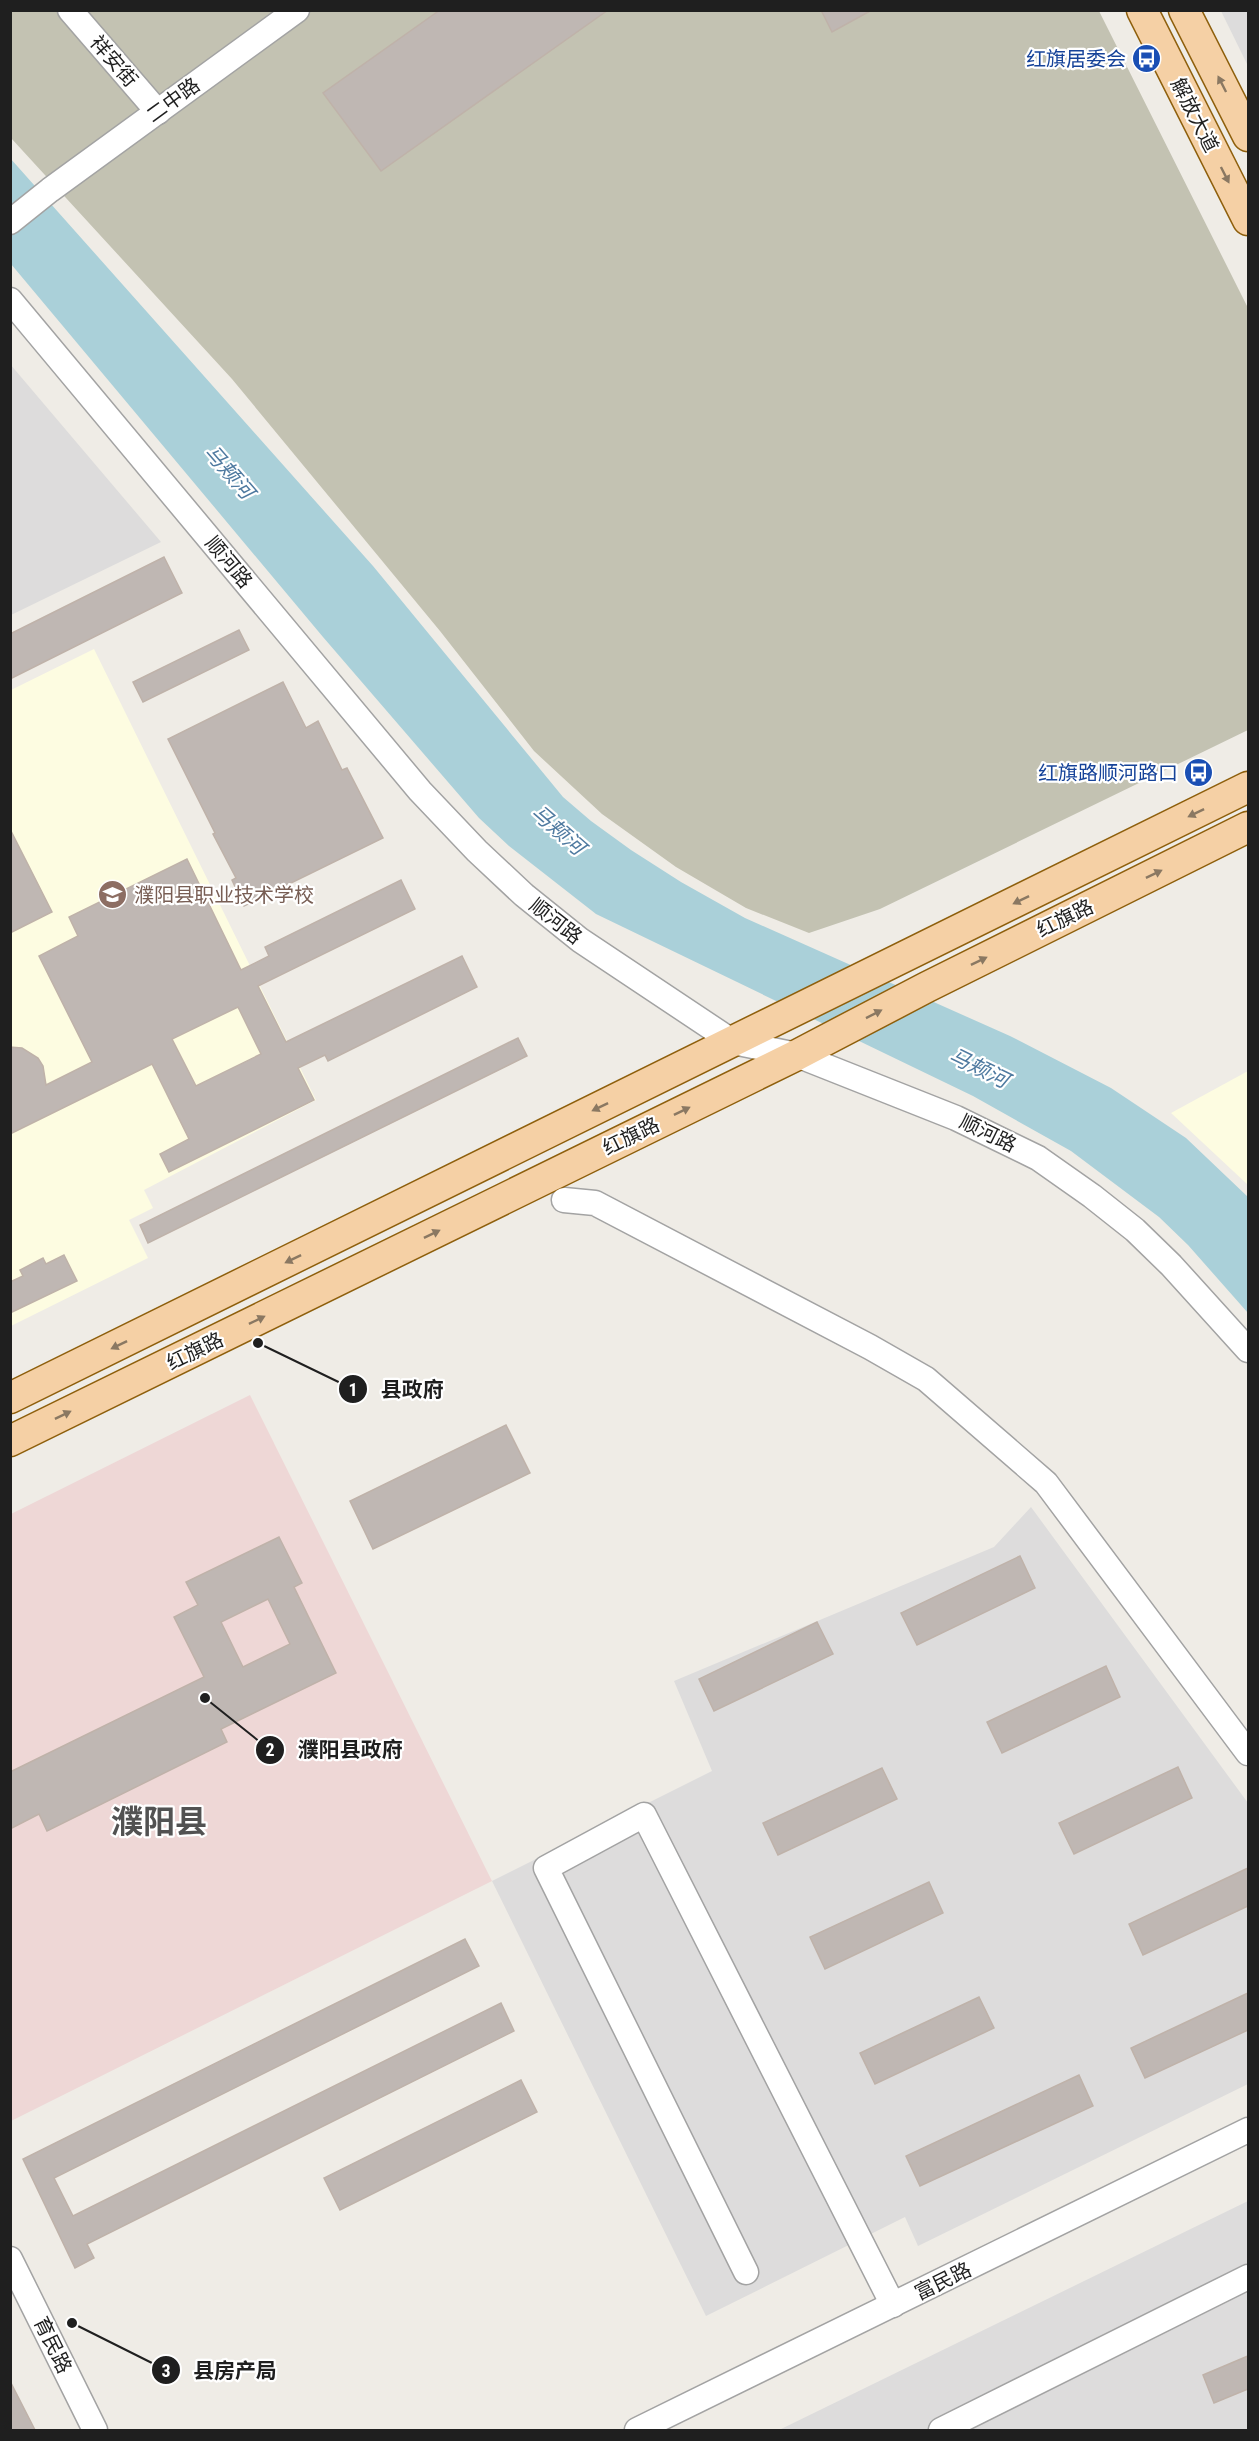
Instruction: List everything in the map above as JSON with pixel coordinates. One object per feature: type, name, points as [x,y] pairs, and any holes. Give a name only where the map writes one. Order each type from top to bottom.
[{"type":"main road","name":"解放大道","points":[[1142,10],[1248,220]]},
{"type":"main road","name":"解放大道","points":[[1184,10],[1248,136]]},
{"type":"main road","name":"红旗路","points":[[10,1398],[1248,787]]},
{"type":"main road","name":"红旗路","points":[[10,1441],[809,1048],[1248,827]]},
{"type":"main road","points":[[324,1243],[342,1278]]},
{"type":"street","name":"祥安街","points":[[70,10],[158,112]]},
{"type":"street","name":"二中路","points":[[10,222],[50,190],[297,10]]},
{"type":"street","name":"顺河路","points":[[10,300],[420,791],[477,851],[524,895],[580,940],[733,1042],[809,1048],[1038,1158],[1135,1230],[1171,1264],[1248,1350]]},
{"type":"street","points":[[564,1200],[595,1203],[870,1347],[926,1380],[1046,1483],[1248,1753]]},
{"type":"street","points":[[746,2272],[546,1868],[644,1815],[893,2305]]},
{"type":"street","name":"富民路","points":[[637,2430],[1248,2130]]},
{"type":"street","name":"育民路","points":[[10,2259],[95,2430]]},
{"type":"street","points":[[941,2430],[1248,2277]]},
{"type":"shaded area","points":[[11,11],[1099,11],[1248,308],[1248,730],[880,909],[809,933],[746,908],[676,867],[602,814],[534,751],[440,631],[232,379],[11,138]]},
{"type":"shaded area","points":[[1221,11],[1248,11],[1248,66]]},
{"type":"shaded area","points":[[10,364],[161,542],[11,615],[10,615]]},
{"type":"shaded area","name":"濮阳县职业技术学校","points":[[94,649],[316,1100],[144,1190],[153,1208],[129,1220],[148,1258],[11,1326],[11,690]]},
{"type":"shaded area","points":[[1248,1071],[1248,1185],[1171,1113]]},
{"type":"shaded area","points":[[250,1395],[492,1881],[11,2121],[11,1514]]},
{"type":"shaded area","points":[[1031,1507],[1248,1803],[1248,2084],[918,2246],[905,2217],[706,2316],[492,1881],[712,1771],[674,1681],[994,1547]]},
{"type":"shaded area","points":[[1248,2201],[1248,2430],[779,2430]]},
{"type":"water","name":"马颊河","points":[[10,158],[373,566],[563,797],[631,850],[681,882],[745,918],[1010,1036],[1111,1088],[1186,1138],[1248,1197],[1248,1313],[1188,1245],[1159,1217],[1071,1151],[973,1096],[596,914],[509,846],[479,818],[323,637],[11,264]]},
{"type":"building","points":[[440,10],[608,10],[381,171],[323,93]]},
{"type":"building","points":[[821,10],[872,10],[832,32]]},
{"type":"building","points":[[164,557],[182,593],[10,679],[10,634]]},
{"type":"building","points":[[239,630],[249,650],[143,702],[133,682]]},
{"type":"building","points":[[283,682],[306,728],[318,721],[342,770],[347,768],[383,838],[244,906],[232,880],[236,878],[168,739]]},
{"type":"building","points":[[10,829],[52,912],[10,933]]},
{"type":"building","points":[[187,859],[241,970],[269,956],[265,947],[401,880],[415,909],[258,986],[286,1042],[462,956],[477,987],[328,1061],[325,1055],[298,1068],[314,1100],[169,1172],[160,1154],[189,1139],[152,1064],[10,1134],[10,1047],[22,1048],[38,1058],[43,1066],[46,1085],[92,1062],[39,956],[78,936],[69,917]],"holes":[[[238,1007],[261,1054],[196,1086],[172,1039]]]},
{"type":"building","points":[[518,1038],[527,1056],[148,1243],[140,1225]]},
{"type":"building","points":[[64,1255],[77,1281],[10,1313],[10,1282],[23,1276],[20,1270],[43,1258],[46,1264]]},
{"type":"building","points":[[506,1425],[530,1473],[373,1549],[350,1501]]},
{"type":"building","points":[[279,1537],[302,1583],[294,1587],[336,1673],[221,1729],[227,1742],[47,1831],[39,1814],[10,1829],[10,1772],[204,1677],[174,1617],[198,1605],[186,1582]],"holes":[[[268,1599],[290,1644],[243,1667],[221,1622]]]},
{"type":"building","points":[[1020,1556],[1035,1588],[917,1645],[901,1613]]},
{"type":"building","points":[[817,1622],[833,1654],[714,1711],[699,1679]]},
{"type":"building","points":[[1106,1666],[1120,1697],[1002,1753],[987,1722]]},
{"type":"building","points":[[1178,1767],[1192,1798],[1074,1854],[1059,1823]]},
{"type":"building","points":[[882,1768],[897,1799],[778,1855],[763,1823]]},
{"type":"building","points":[[1248,1868],[1248,1906],[1143,1955],[1129,1924]]},
{"type":"building","points":[[929,1882],[943,1913],[825,1969],[810,1937]]},
{"type":"building","points":[[465,1939],[479,1966],[54,2178],[73,2216],[501,2003],[514,2031],[87,2244],[94,2258],[75,2268],[23,2159]]},
{"type":"building","points":[[1248,1993],[1248,2030],[1145,2078],[1131,2048]]},
{"type":"building","points":[[979,1997],[994,2028],[875,2084],[860,2053]]},
{"type":"building","points":[[1079,2075],[1093,2106],[920,2186],[906,2156]]},
{"type":"building","points":[[521,2080],[537,2112],[340,2210],[324,2178]]},
{"type":"building","points":[[1248,2356],[1248,2389],[1214,2403],[1203,2375]]},
{"type":"building","points":[[10,2381],[35,2430],[10,2430]]},
{"type":"place","name":"红旗居委会","points":[[1147,59]]},
{"type":"place","name":"红旗路顺河路口","points":[[1199,773]]},
{"type":"place","name":"濮阳县职业技术学校","points":[[113,895]]},
{"type":"place","name":"县政府","points":[[258,1343]]},
{"type":"place","name":"濮阳县政府","points":[[205,1698]]},
{"type":"place","name":"县房产局","points":[[72,2323]]},
{"type":"district","name":"濮阳县","points":[[159,1822]]}]
